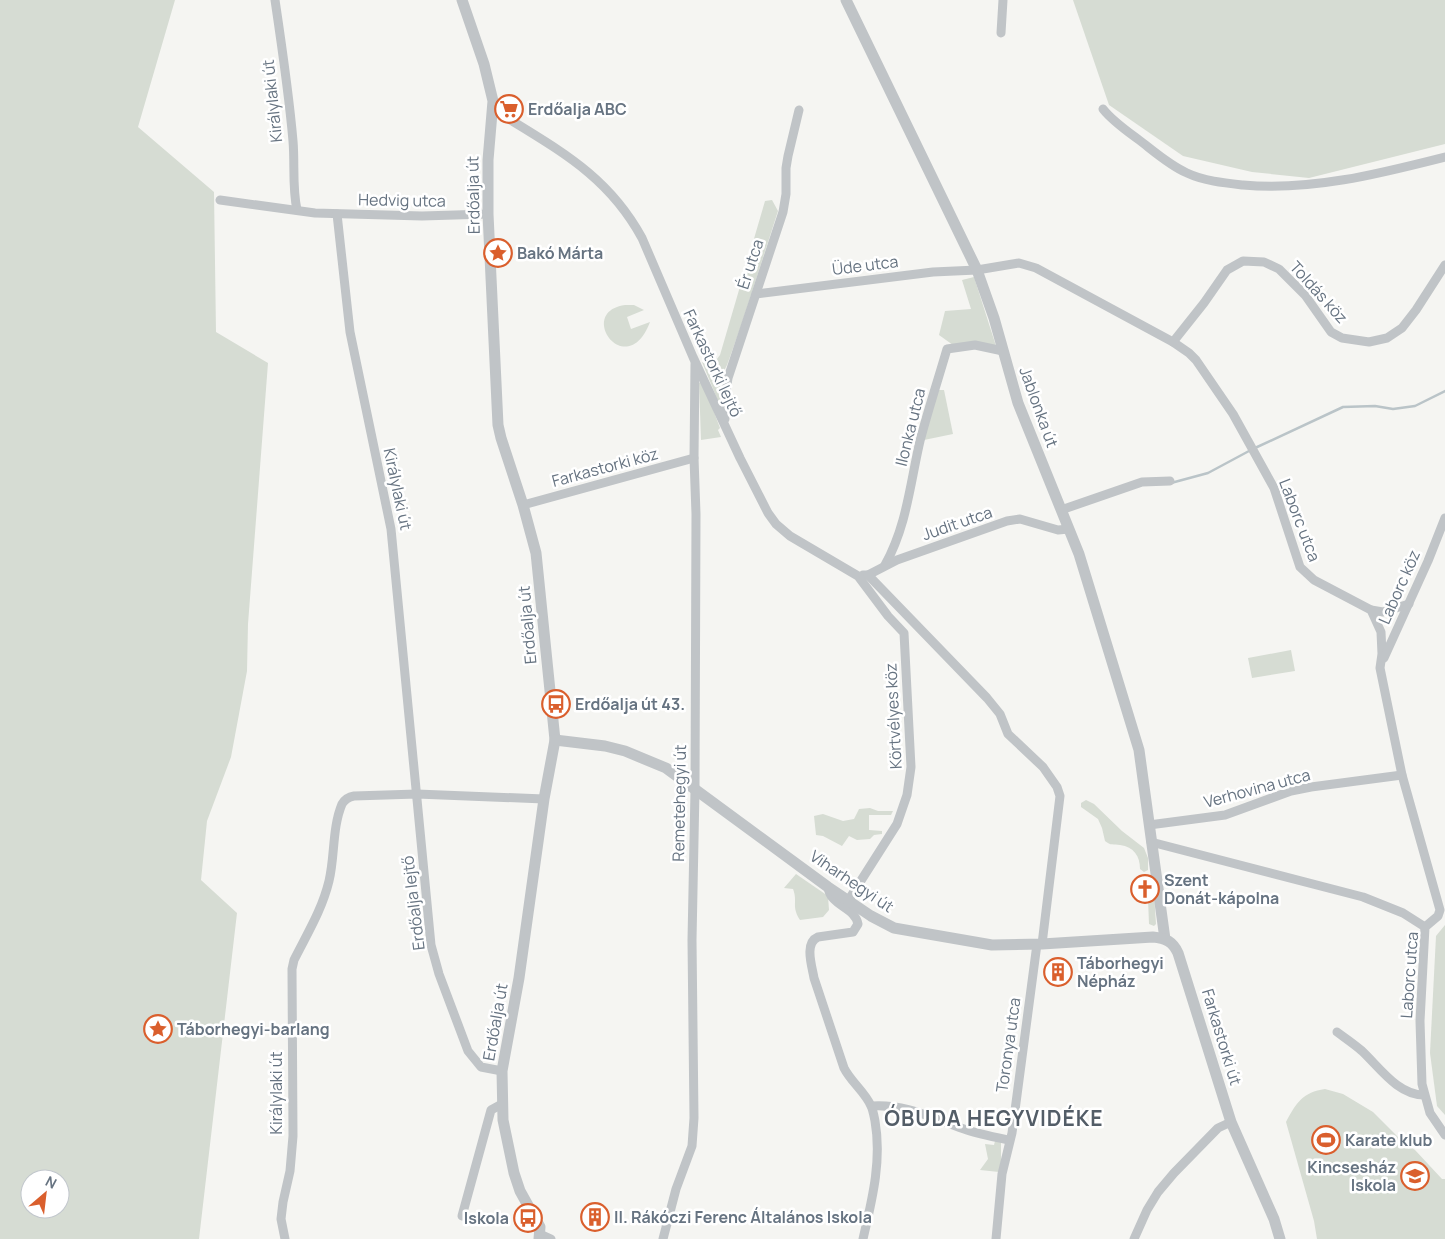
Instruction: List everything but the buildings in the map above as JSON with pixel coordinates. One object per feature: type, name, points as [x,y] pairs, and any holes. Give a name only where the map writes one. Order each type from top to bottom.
[{"type":"street","name":"Királylaki út","points":[[275,0],[290,105],[294,146],[294,193],[297,210]]},
{"type":"street","name":"Erdőalja út","points":[[462,0],[488,77],[492,95],[493,109],[488,160],[488,214],[498,425],[524,505],[538,563],[554,740],[544,799],[520,978],[502,1071],[503,1120],[514,1173],[520,1191],[537,1220],[543,1238]]},
{"type":"street","name":"Jablonka út","points":[[846,0],[977,270],[1018,403],[1078,554],[1139,750],[1151,842]]},
{"type":"street","points":[[1001,33],[1003,0]]},
{"type":"street","name":"Farkastorki lejtő","points":[[493,109],[582,167],[615,197],[634,223],[642,238],[696,362],[761,500],[776,524],[790,536],[858,576],[888,616],[904,633]]},
{"type":"street","points":[[1103,109],[1136,138],[1176,168],[1195,176],[1231,184],[1269,186],[1317,184],[1362,178],[1445,157]]},
{"type":"street","name":"Ér utca","points":[[726,425],[724,404],[728,378],[783,212],[788,156],[800,110]]},
{"type":"street","points":[[220,200],[297,210]]},
{"type":"street","name":"Hedvig utca","points":[[297,210],[316,213],[422,216],[488,214]]},
{"type":"street","name":"Királylaki út","points":[[285,1239],[282,1219],[283,1202],[290,1172],[293,1136],[292,969],[294,960],[321,906],[329,880],[337,823],[343,802],[349,797],[417,794],[391,529],[350,332],[337,214]]},
{"type":"street","name":"Toldás köz","points":[[1173,342],[1227,270],[1243,261],[1264,262],[1279,269],[1305,295],[1331,332],[1342,338],[1368,342],[1387,338],[1402,328],[1445,265]]},
{"type":"street","name":"Laborc utca","points":[[977,270],[1019,263],[1036,268],[1173,342],[1189,353],[1234,414],[1274,488],[1300,567],[1314,580],[1371,610],[1382,632],[1380,668],[1402,775],[1442,910],[1425,927],[1420,1021],[1424,1095],[1430,1113],[1445,1135]]},
{"type":"street","name":"Üde utca","points":[[756,294],[933,272],[977,270]]},
{"type":"street","name":"Ilonka utca","points":[[885,565],[893,550],[907,510],[921,438],[947,349],[975,345],[1003,351]]},
{"type":"street","name":"Remetehegyi út","points":[[663,1239],[676,1189],[692,1146],[693,1132],[692,940],[696,790],[696,514],[694,458],[696,362]]},
{"type":"street","name":"Farkastorki köz","points":[[524,505],[694,458]]},
{"type":"street","points":[[1061,510],[1142,482],[1170,481]]},
{"type":"street","name":"Laborc köz","points":[[1380,668],[1445,518]]},
{"type":"street","name":"Judit utca","points":[[858,576],[868,575],[885,565],[1007,521],[1020,519],[1058,530],[1069,529]]},
{"type":"street","name":"Toronya utca","points":[[868,575],[987,698],[1000,714],[1008,734],[1042,767],[1057,787],[1060,796],[1012,1133],[1002,1174],[996,1239]]},
{"type":"street","points":[[1371,610],[1383,612],[1409,604]]},
{"type":"street","name":"Körtvélyes köz","points":[[848,901],[897,824],[907,795],[911,767],[904,633]]},
{"type":"street","name":"Viharhegyi út","points":[[554,740],[604,746],[625,751],[666,768],[828,887],[894,928],[992,945],[1154,937],[1165,939]]},
{"type":"street","points":[[399,794],[411,786],[415,772]]},
{"type":"street","name":"Verhovina utca","points":[[1149,825],[1225,815],[1291,791],[1311,787],[1402,775]]},
{"type":"street","points":[[417,794],[544,799]]},
{"type":"street","name":"Erdőalja lejtő","points":[[417,794],[428,922],[431,945],[439,974],[468,1051],[481,1067],[502,1071]]},
{"type":"street","points":[[1151,842],[1363,897],[1403,913],[1425,927]]},
{"type":"street","name":"Farkastorki út","points":[[1151,842],[1165,939],[1174,945],[1178,953],[1231,1122],[1274,1219],[1280,1239]]},
{"type":"street","points":[[828,887],[832,898],[854,916],[858,924],[853,932],[813,939],[810,943],[814,978],[844,1068],[849,1078],[872,1106],[877,1136],[876,1180],[863,1239]]},
{"type":"street","points":[[1337,1032],[1360,1049],[1406,1091],[1413,1095],[1424,1095]]},
{"type":"street","points":[[462,1216],[491,1110],[502,1104]]},
{"type":"street","points":[[872,1106],[893,1106],[916,1110],[962,1129],[1009,1140]]},
{"type":"street","points":[[1134,1239],[1158,1192],[1218,1128],[1231,1122]]},
{"type":"shaded area","points":[[0,0],[175,0],[138,127],[214,192],[216,332],[268,363],[248,624],[247,671],[231,757],[207,821],[201,880],[237,913],[199,1239],[0,1239]]},
{"type":"shaded area","points":[[1073,0],[1445,0],[1445,144],[1309,178],[1252,172],[1183,156],[1109,105]]},
{"type":"shaded area","points":[[772,200],[778,211],[741,326],[719,381],[722,400],[720,402],[702,362],[712,363],[720,355],[765,201]]},
{"type":"shaded area","points":[[974,277],[996,346],[953,345],[939,335],[945,311],[971,309],[962,280]]},
{"type":"shaded area","points":[[625,305],[634,305],[644,310],[627,317],[631,329],[650,322],[640,339],[629,346],[619,345],[610,339],[605,330],[605,319],[611,310]]},
{"type":"shaded area","points":[[701,382],[720,428],[718,430],[721,437],[701,440],[699,383]]},
{"type":"shaded area","points":[[939,390],[944,390],[953,434],[924,440],[934,403]]},
{"type":"shaded area","points":[[1291,650],[1295,671],[1252,678],[1248,658]]},
{"type":"shaded area","points":[[1086,800],[1094,804],[1122,831],[1144,848],[1148,858],[1148,870],[1144,872],[1140,869],[1139,860],[1132,850],[1125,846],[1105,841],[1098,819],[1081,807],[1081,803]]},
{"type":"shaded area","points":[[870,808],[878,811],[893,811],[891,815],[869,815],[869,830],[882,831],[882,834],[874,835],[870,839],[857,840],[849,836],[842,846],[823,836],[816,835],[814,816],[823,814],[843,821],[854,819],[859,809]]},
{"type":"shaded area","points":[[796,874],[828,896],[829,910],[823,917],[800,920],[795,907],[793,889],[784,888]]},
{"type":"shaded area","points":[[1150,877],[1151,884],[1140,886],[1139,892],[1154,894],[1156,924],[1154,926],[1149,924],[1148,899],[1136,897],[1133,893],[1136,883]]},
{"type":"shaded area","points":[[1445,925],[1445,1115],[1437,1106],[1430,1053],[1436,936]]},
{"type":"shaded area","points":[[1325,1089],[1343,1094],[1373,1112],[1403,1142],[1415,1150],[1442,1179],[1445,1179],[1445,1239],[1317,1239],[1314,1221],[1286,1122],[1293,1109],[1301,1100],[1317,1090]]},
{"type":"shaded area","points":[[995,1141],[1001,1142],[999,1172],[980,1170],[988,1159],[985,1144],[994,1145]]},
{"type":"waterway","points":[[1255,448],[1343,407],[1375,406],[1393,409],[1415,406],[1445,391]]},
{"type":"waterway","points":[[1171,483],[1208,473],[1249,451]]},
{"type":"place","name":"Erdőalja ABC","points":[[509,109]]},
{"type":"place","name":"Bakó Márta","points":[[498,253]]},
{"type":"place","name":"Erdőalja út 43.","points":[[556,704]]},
{"type":"place","name":"Szent Donát-kápolna","points":[[1145,889]]},
{"type":"place","name":"Táborhegyi Népház","points":[[1058,972]]},
{"type":"place","name":"Táborhegyi-barlang","points":[[158,1029]]},
{"type":"place","name":"Karate klub","points":[[1326,1140]]},
{"type":"place","name":"Kincsesház Iskola","points":[[1415,1176]]},
{"type":"place","name":"II. Rákóczi Ferenc Általános Iskola","points":[[595,1217]]},
{"type":"place","name":"Iskola","points":[[528,1218]]},
{"type":"district","name":"ÓBUDA HEGYVIDÉKE","points":[[994,1118]]}]
